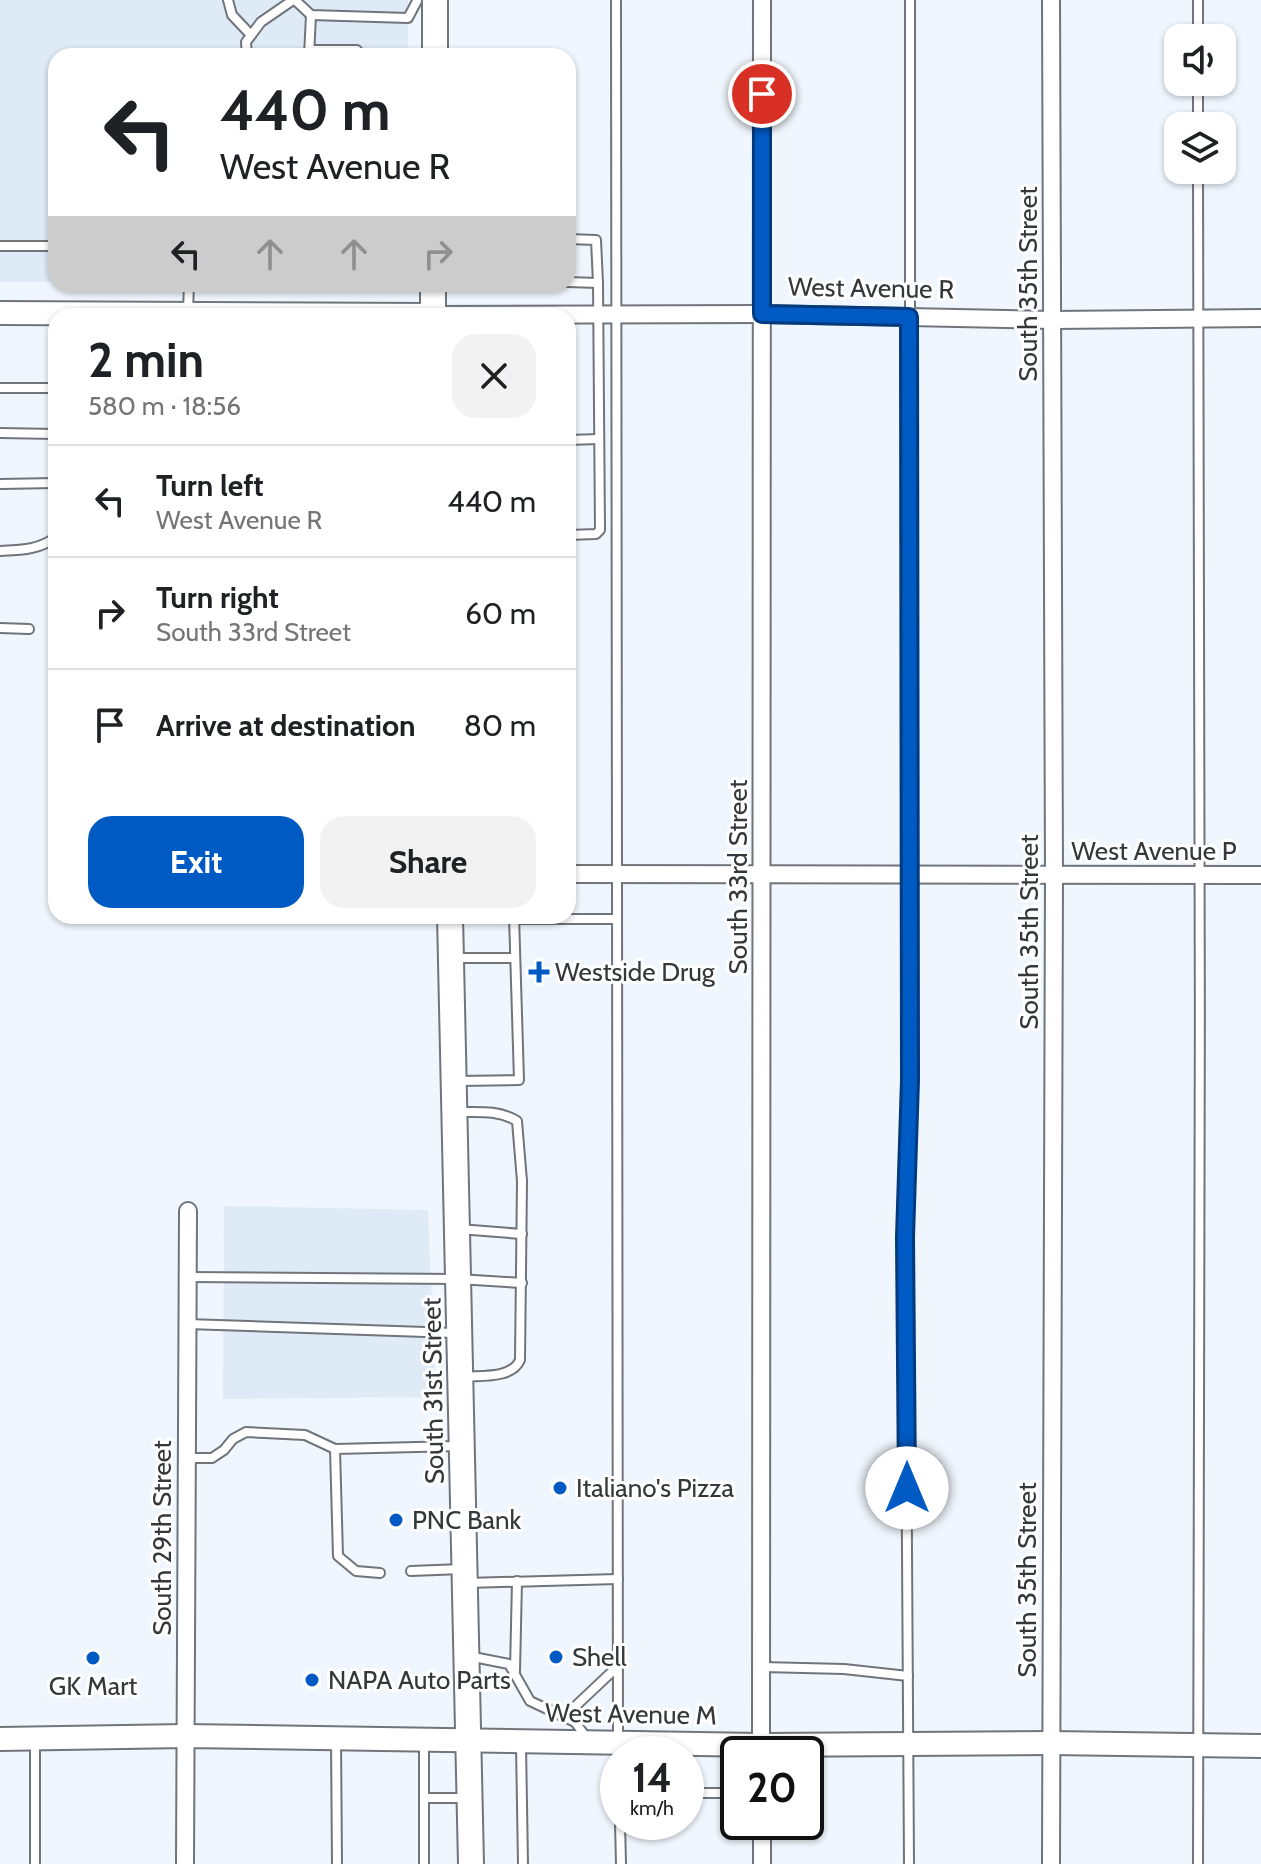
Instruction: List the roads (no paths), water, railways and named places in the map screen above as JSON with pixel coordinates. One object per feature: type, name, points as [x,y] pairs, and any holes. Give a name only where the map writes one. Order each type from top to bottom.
[{"type":"main road","points":[[425,0],[434,48]]},
{"type":"main road","name":"South 31st Street","points":[[450,924],[471,1864]]},
{"type":"street","name":"South 33rd Street","points":[[761,1736],[762,0]]},
{"type":"street","name":"South 35th Street","points":[[1051,0],[1054,875],[1051,1864]]},
{"type":"street","name":"West Avenue R","points":[[0,313],[48,313]]},
{"type":"street","name":"West Avenue R","points":[[576,315],[762,314],[1053,320],[1261,318]]},
{"type":"street","name":"West Avenue P","points":[[576,874],[1261,875]]},
{"type":"street","name":"South 29th Street","points":[[185,1864],[188,1211]]},
{"type":"street","name":"West Avenue M","points":[[0,1739],[185,1736],[600,1744]]},
{"type":"street","name":"West Avenue M","points":[[824,1747],[1051,1743],[1261,1746]]},
{"type":"street","points":[[762,1840],[762,1864]]},
{"type":"lane","points":[[228,0],[232,15],[251,35]]},
{"type":"lane","points":[[246,48],[246,42],[261,22],[290,1],[311,15],[408,18],[425,0]]},
{"type":"lane","points":[[616,0],[618,1736]]},
{"type":"lane","points":[[909,1864],[905,1237],[910,1080],[910,0]]},
{"type":"lane","points":[[1198,0],[1198,24]]},
{"type":"lane","points":[[309,48],[311,15]]},
{"type":"lane","points":[[1198,184],[1201,874],[1198,1864]]},
{"type":"lane","points":[[576,239],[596,240],[600,530],[596,534],[576,535]]},
{"type":"lane","points":[[0,246],[48,246]]},
{"type":"lane","points":[[576,282],[598,283]]},
{"type":"lane","points":[[0,388],[48,388]]},
{"type":"lane","points":[[0,433],[48,434]]},
{"type":"lane","points":[[576,440],[599,439]]},
{"type":"lane","points":[[0,484],[48,483]]},
{"type":"lane","points":[[0,551],[31,549],[48,543]]},
{"type":"lane","points":[[0,628],[29,629]]},
{"type":"lane","points":[[576,919],[617,919]]},
{"type":"lane","points":[[454,1081],[519,1080],[514,924]]},
{"type":"lane","points":[[451,958],[515,958]]},
{"type":"lane","points":[[454,1112],[506,1114],[517,1121],[520,1136],[520,1360],[517,1368],[510,1372],[461,1377]]},
{"type":"lane","points":[[457,1229],[522,1234]]},
{"type":"lane","points":[[188,1277],[458,1279],[522,1283]]},
{"type":"lane","points":[[187,1324],[460,1333]]},
{"type":"lane","points":[[186,1458],[212,1458],[246,1432],[305,1435],[335,1449],[463,1446]]},
{"type":"lane","points":[[335,1449],[338,1556],[356,1571],[380,1573]]},
{"type":"lane","points":[[411,1571],[517,1581],[618,1579]]},
{"type":"lane","points":[[515,1671],[517,1581]]},
{"type":"lane","points":[[468,1656],[505,1662],[515,1671],[530,1701],[565,1716],[580,1726],[590,1741]]},
{"type":"lane","points":[[565,1716],[618,1666]]},
{"type":"lane","points":[[761,1666],[844,1669],[908,1676]]},
{"type":"lane","points":[[336,1738],[337,1864]]},
{"type":"lane","points":[[35,1739],[35,1864]]},
{"type":"lane","points":[[424,1739],[424,1864]]},
{"type":"lane","points":[[520,1740],[523,1864]]},
{"type":"lane","points":[[424,1798],[471,1798]]},
{"type":"lane","points":[[620,1840],[621,1864]]},
{"type":"place","name":"Westside Drug","points":[[539,972]]},
{"type":"place","name":"Italiano's Pizza","points":[[560,1488]]},
{"type":"place","name":"PNC Bank","points":[[396,1520]]},
{"type":"place","name":"Shell","points":[[556,1657]]},
{"type":"place","name":"GK Mart","points":[[93,1658]]},
{"type":"place","name":"NAPA Auto Parts","points":[[312,1680]]}]
